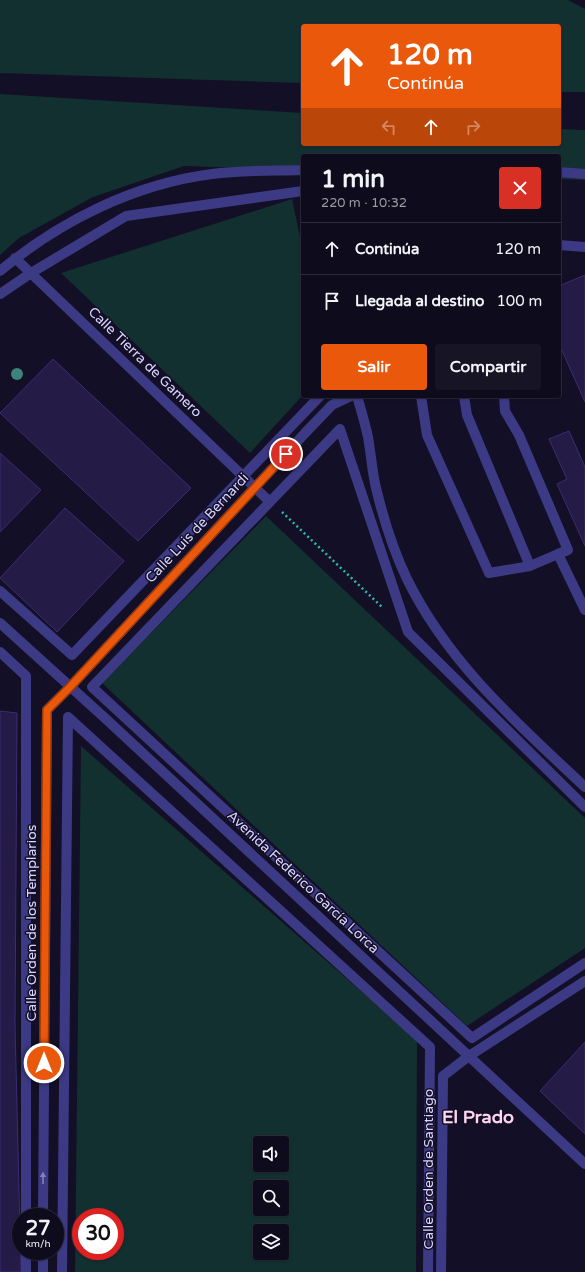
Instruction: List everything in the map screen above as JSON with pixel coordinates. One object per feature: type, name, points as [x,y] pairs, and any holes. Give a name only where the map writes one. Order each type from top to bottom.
[{"type":"street","points":[[0,271],[45,236],[86,213],[125,197],[163,184],[212,174],[301,170]]},
{"type":"street","points":[[561,172],[585,174]]},
{"type":"street","points":[[0,294],[31,273],[126,216],[301,191]]},
{"type":"street","points":[[561,245],[585,248]]},
{"type":"street","name":"Calle Tierra de Gamero","points":[[15,258],[270,502]]},
{"type":"street","points":[[0,591],[72,655],[318,398]]},
{"type":"street","name":"Calle Luis de Bernardi","points":[[70,687],[332,405],[347,398]]},
{"type":"street","points":[[358,398],[368,436],[376,487],[390,532],[407,579],[436,629],[468,672],[503,710],[585,787]]},
{"type":"street","points":[[421,398],[427,435],[489,573],[530,566],[568,550],[519,435],[505,411],[504,398]]},
{"type":"street","points":[[464,398],[467,415],[530,566]]},
{"type":"street","points":[[585,807],[408,632],[340,428],[92,687],[472,1038],[585,963]]},
{"type":"street","points":[[558,554],[585,610]]},
{"type":"street","name":"Avenida Federico García Lorca","points":[[0,623],[585,1164]]},
{"type":"street","points":[[0,652],[26,676],[26,1208]]},
{"type":"street","name":"Calle Orden de los Templarios","points":[[43,1208],[47,710],[70,687]]},
{"type":"street","points":[[62,1272],[68,717],[430,1047],[428,1272]]},
{"type":"street","points":[[469,1056],[585,981]]},
{"type":"street","name":"Calle Orden de Santiago","points":[[441,1272],[443,1076],[469,1056]]},
{"type":"street","points":[[26,1260],[26,1272]]},
{"type":"street","points":[[43,1260],[43,1272]]},
{"type":"path","points":[[270,502],[385,610]]},
{"type":"green space","points":[[0,0],[568,0],[585,9],[585,92],[561,92],[561,24],[301,24],[301,83],[0,73]]},
{"type":"green space","points":[[0,94],[301,113],[301,146],[561,146],[561,129],[585,130],[585,180],[561,179],[561,154],[301,154],[301,170],[184,166],[93,197],[19,238],[0,255]]},
{"type":"green space","points":[[292,199],[301,242],[301,397],[250,453],[61,273]]},
{"type":"green space","points":[[266,516],[585,818],[585,948],[467,1026],[102,683]]},
{"type":"green space","points":[[81,746],[417,1040],[416,1272],[75,1272],[75,1260],[124,1260],[124,1208],[76,1208]]},
{"type":"building","points":[[585,275],[585,402],[561,348],[561,285]]},
{"type":"building","points":[[53,359],[191,488],[138,541],[0,413]]},
{"type":"building","points":[[569,431],[585,467],[585,546],[557,484],[567,479],[549,439]]},
{"type":"building","points":[[0,453],[41,490],[0,532]]},
{"type":"building","points":[[65,508],[124,561],[57,632],[0,578]]},
{"type":"building","points":[[0,711],[17,713],[15,1025],[19,1208],[12,1208],[12,1260],[21,1260],[21,1272],[0,1272]]},
{"type":"building","points":[[585,1042],[585,1134],[540,1091]]},
{"type":"district","name":"El Prado","points":[[478,1117]]},
{"type":"route","points":[[44,1063],[47,710],[286,454]]}]
